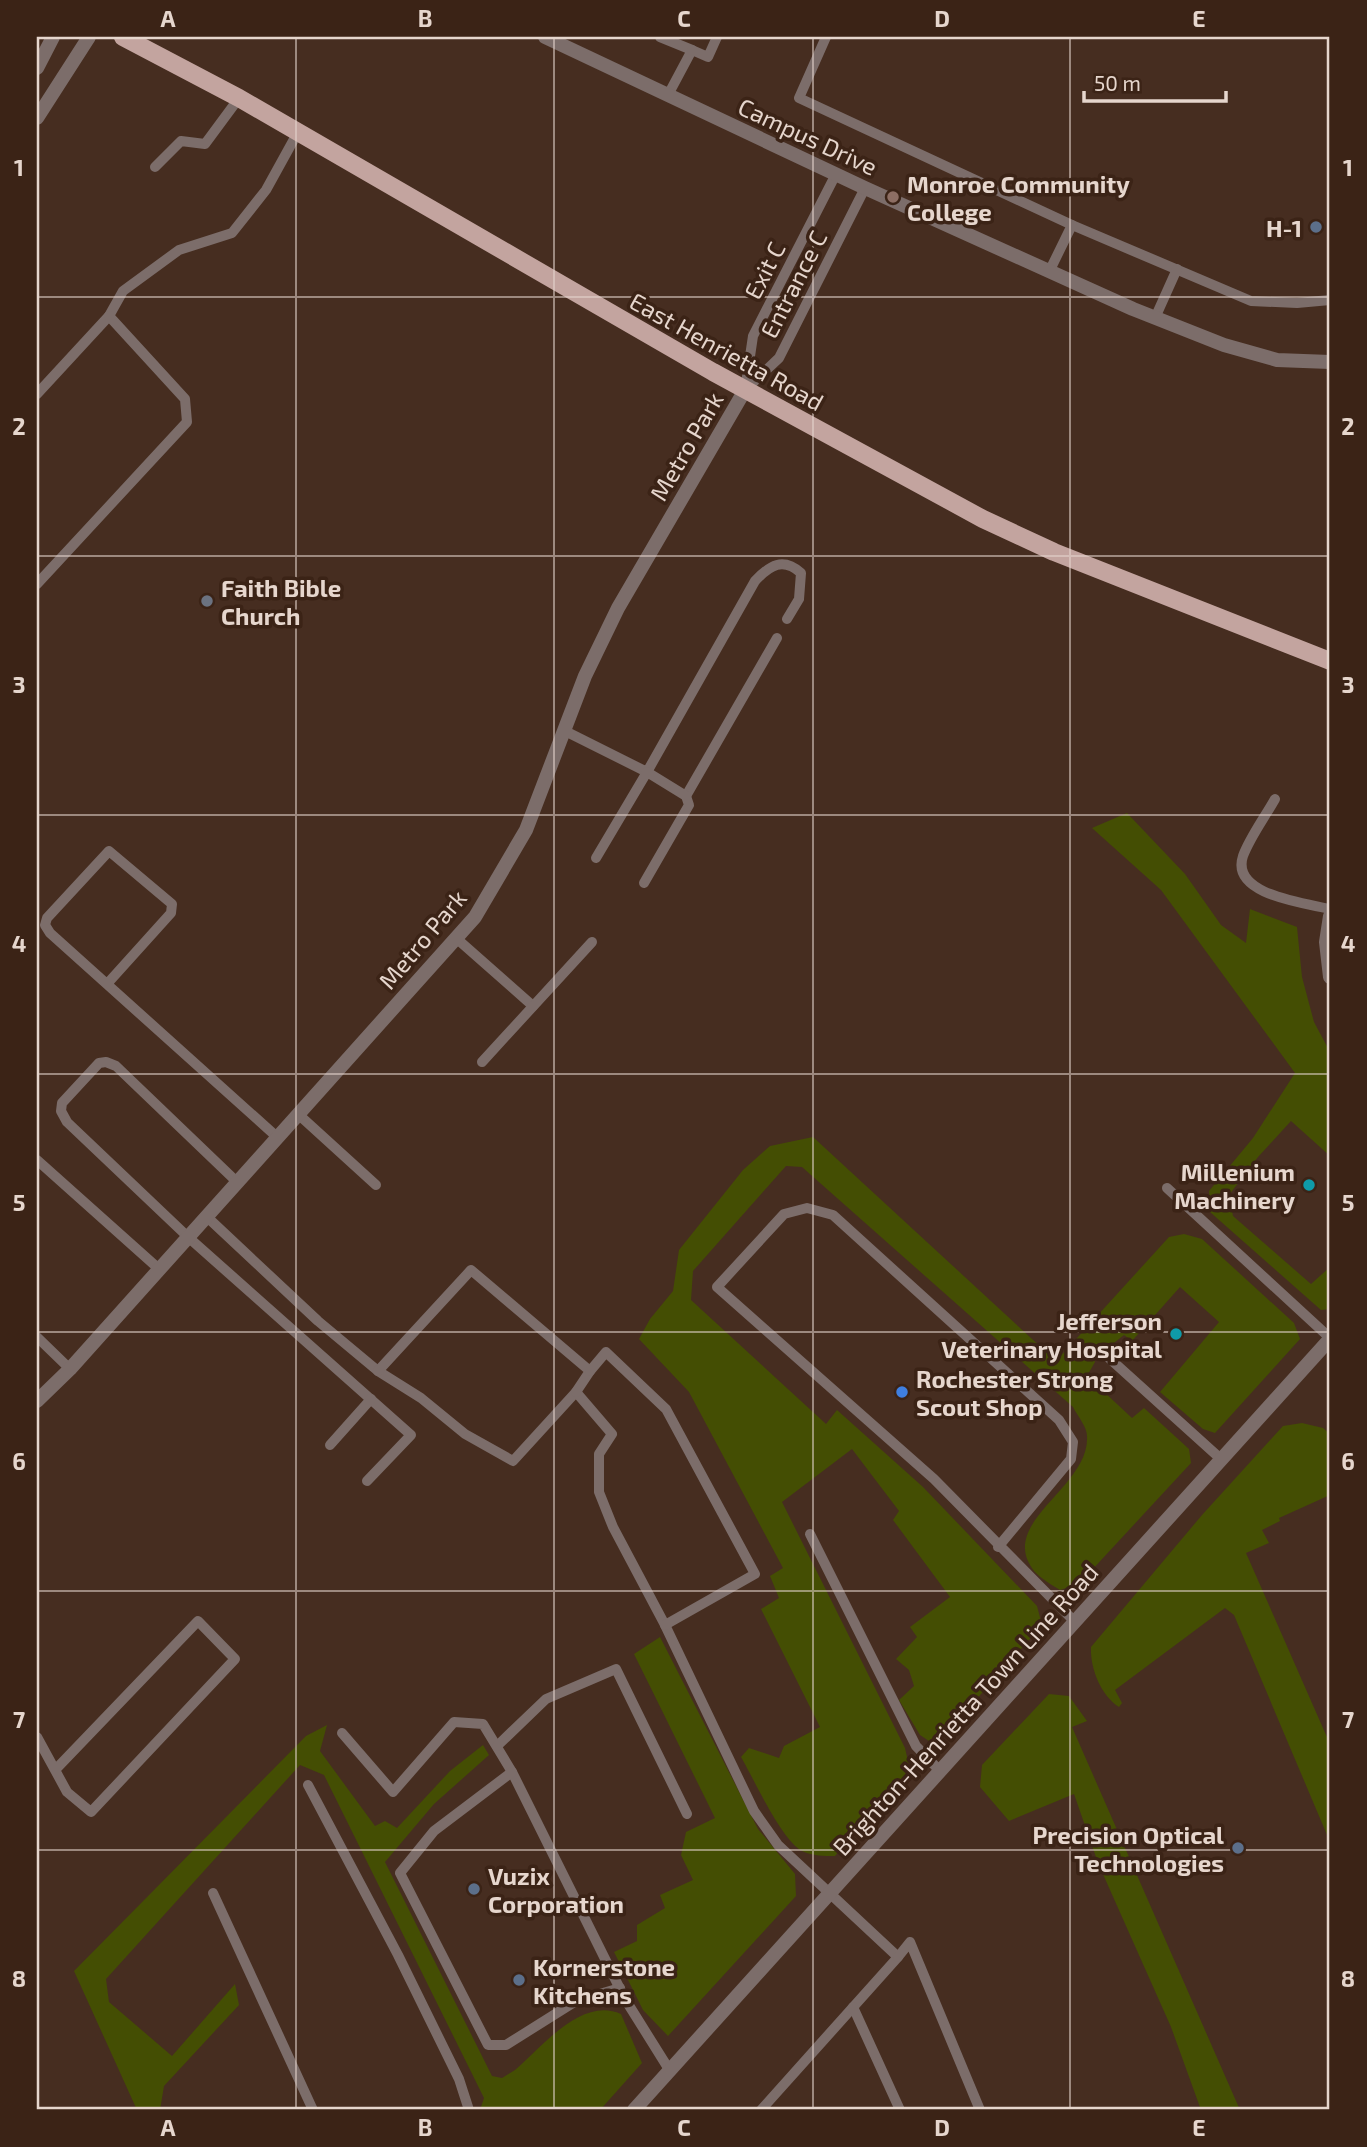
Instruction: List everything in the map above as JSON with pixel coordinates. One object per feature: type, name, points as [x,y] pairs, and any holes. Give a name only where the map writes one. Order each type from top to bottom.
[{"type":"main road","name":"East Henrietta Road","points":[[123,37],[239,98],[745,390],[982,519],[1054,552],[1330,661]]},
{"type":"street","points":[[37,68],[53,37]]},
{"type":"street","points":[[37,118],[89,37]]},
{"type":"street","name":"Campus Drive","points":[[545,37],[865,188],[1155,318],[1224,345],[1277,360],[1330,362]]},
{"type":"street","name":"Metro Park","points":[[38,1398],[70,1369],[475,917],[526,830],[586,676],[618,608],[745,390]]},
{"type":"street","points":[[1330,916],[1326,942],[1330,977]]},
{"type":"street","name":"Brighton-Henrietta Town Line Road","points":[[634,2110],[1330,1339]]},
{"type":"lane","points":[[660,37],[708,57],[718,37]]},
{"type":"lane","points":[[826,37],[799,98],[1072,225],[1251,301],[1297,303],[1330,300]]},
{"type":"lane","points":[[668,95],[692,50]]},
{"type":"lane","points":[[155,167],[181,141],[205,144],[239,98]]},
{"type":"lane","points":[[37,394],[108,316],[123,291],[179,250],[232,233],[266,190],[298,132]]},
{"type":"lane","name":"Exit C","points":[[745,390],[753,336],[836,174]]},
{"type":"lane","name":"Entrance C","points":[[745,390],[779,358],[865,188]]},
{"type":"lane","points":[[1049,272],[1072,225]]},
{"type":"lane","points":[[1155,318],[1177,269]]},
{"type":"lane","points":[[37,584],[187,422],[185,399],[108,316]]},
{"type":"lane","points":[[596,858],[755,581],[766,569],[779,563],[792,565],[801,573],[799,599],[788,619]]},
{"type":"lane","points":[[686,796],[777,638]]},
{"type":"lane","points":[[565,731],[647,772],[686,796],[689,805],[644,883]]},
{"type":"lane","points":[[1275,799],[1242,858],[1242,875],[1251,885],[1272,895],[1330,909]]},
{"type":"lane","points":[[107,984],[171,913],[172,904],[109,851],[47,918],[45,925],[107,984],[277,1137]]},
{"type":"lane","points":[[456,938],[533,1006]]},
{"type":"lane","points":[[482,1062],[592,942]]},
{"type":"lane","points":[[237,1182],[116,1066],[106,1062],[99,1063],[62,1103],[61,1111],[67,1122],[188,1237],[411,1435],[367,1481]]},
{"type":"lane","points":[[298,1114],[376,1185]]},
{"type":"lane","points":[[37,1160],[159,1269]]},
{"type":"lane","points":[[1167,1188],[1330,1339]]},
{"type":"lane","points":[[998,1547],[1071,1459],[1073,1441],[1059,1420],[833,1215],[807,1208],[784,1214],[717,1287],[934,1479],[998,1547],[1075,1622]]},
{"type":"lane","points":[[206,1216],[318,1321],[378,1371],[421,1398],[465,1434],[513,1461],[576,1392],[606,1353],[666,1409],[755,1574],[665,1625]]},
{"type":"lane","points":[[378,1371],[471,1270],[590,1371]]},
{"type":"lane","points":[[37,1337],[70,1369]]},
{"type":"lane","points":[[1109,1358],[1223,1460]]},
{"type":"lane","points":[[576,1392],[612,1434],[599,1454],[599,1492],[613,1527],[665,1625],[754,1811],[778,1845],[898,1957]]},
{"type":"lane","points":[[330,1445],[371,1399]]},
{"type":"lane","points":[[810,1534],[916,1746],[940,1772]]},
{"type":"lane","points":[[37,1737],[67,1792],[91,1812],[235,1659],[198,1621],[56,1769]]},
{"type":"lane","points":[[497,1746],[546,1699],[616,1669],[687,1814]]},
{"type":"lane","points":[[342,1733],[393,1792],[454,1722],[483,1724],[512,1772],[620,1988],[670,2071]]},
{"type":"lane","points":[[512,1772],[434,1831],[400,1872],[488,2045],[506,2045],[576,2001],[620,1988]]},
{"type":"lane","points":[[309,1786],[459,2079],[469,2110]]},
{"type":"lane","points":[[213,1893],[313,2110]]},
{"type":"lane","points":[[761,2110],[910,1942],[980,2110]]},
{"type":"lane","points":[[853,2007],[900,2110]]},
{"type":"green space","points":[[1127,813],[1185,874],[1221,925],[1246,943],[1250,909],[1297,927],[1302,977],[1314,1022],[1330,1052],[1330,1156],[1291,1121],[1258,1157],[1229,1195],[1233,1216],[1311,1284],[1330,1267],[1330,1309],[1321,1310],[1210,1212],[1209,1191],[1253,1138],[1295,1073],[1161,890],[1092,828]]},
{"type":"green space","points":[[813,1137],[1056,1361],[1169,1237],[1184,1234],[1202,1239],[1294,1323],[1300,1339],[1215,1433],[1203,1429],[1160,1392],[1219,1322],[1180,1287],[1132,1341],[1124,1335],[1110,1346],[1105,1343],[1092,1355],[1095,1362],[1087,1376],[1132,1418],[1144,1408],[1189,1449],[1191,1463],[1079,1584],[1060,1590],[1034,1571],[1025,1553],[1027,1537],[1035,1520],[1075,1472],[1084,1455],[1087,1432],[1073,1407],[802,1167],[786,1166],[693,1271],[691,1300],[826,1424],[837,1410],[923,1487],[1037,1606],[1042,1625],[943,1737],[929,1741],[920,1735],[899,1700],[914,1686],[909,1670],[896,1659],[917,1637],[910,1627],[950,1597],[893,1520],[899,1511],[852,1449],[782,1502],[905,1748],[910,1770],[835,1856],[810,1854],[794,1845],[768,1808],[741,1757],[749,1748],[779,1758],[784,1746],[820,1727],[761,1609],[779,1598],[770,1576],[783,1568],[689,1392],[639,1339],[650,1319],[673,1291],[679,1250],[743,1170],[770,1146]]},
{"type":"green space","points":[[1302,1423],[1323,1428],[1330,1434],[1330,1495],[1279,1518],[1280,1521],[1262,1530],[1269,1543],[1246,1553],[1330,1744],[1330,1842],[1234,1615],[1225,1608],[1115,1690],[1122,1703],[1119,1707],[1102,1688],[1094,1672],[1091,1655],[1091,1647],[1202,1515],[1283,1426]]},
{"type":"green space","points":[[660,1637],[758,1829],[795,1874],[796,1896],[668,2036],[643,2010],[614,1952],[637,1941],[637,1925],[665,1908],[660,1895],[693,1880],[681,1855],[686,1832],[715,1818],[634,1654]]},
{"type":"green space","points":[[1049,1694],[1069,1696],[1087,1721],[1072,1727],[1240,2110],[1201,2110],[1171,2027],[1098,1863],[1074,1794],[1009,1821],[980,1787],[982,1765]]},
{"type":"green space","points":[[327,1725],[320,1751],[375,1826],[385,1821],[397,1828],[450,1771],[483,1745],[489,1755],[434,1804],[385,1862],[492,2076],[502,2078],[515,2070],[564,2026],[578,2017],[606,2010],[621,2014],[642,2063],[600,2110],[480,2110],[484,2098],[324,1775],[300,1765],[106,1979],[109,2002],[172,2056],[235,1984],[239,2005],[164,2086],[160,2110],[137,2110],[74,1971],[306,1736]]},
{"type":"place","name":"Monroe Community College","points":[[893,197]]},
{"type":"place","name":"H-1","points":[[1316,227]]},
{"type":"place","name":"Faith Bible Church","points":[[207,601]]},
{"type":"place","name":"Millenium Machinery","points":[[1309,1185]]},
{"type":"place","name":"Jefferson Veterinary Hospital","points":[[1176,1334]]},
{"type":"place","name":"Rochester Strong Scout Shop","points":[[902,1392]]},
{"type":"place","name":"Precision Optical Technologies","points":[[1238,1848]]},
{"type":"place","name":"Vuzix Corporation","points":[[474,1889]]},
{"type":"place","name":"Kornerstone Kitchens","points":[[519,1980]]}]
